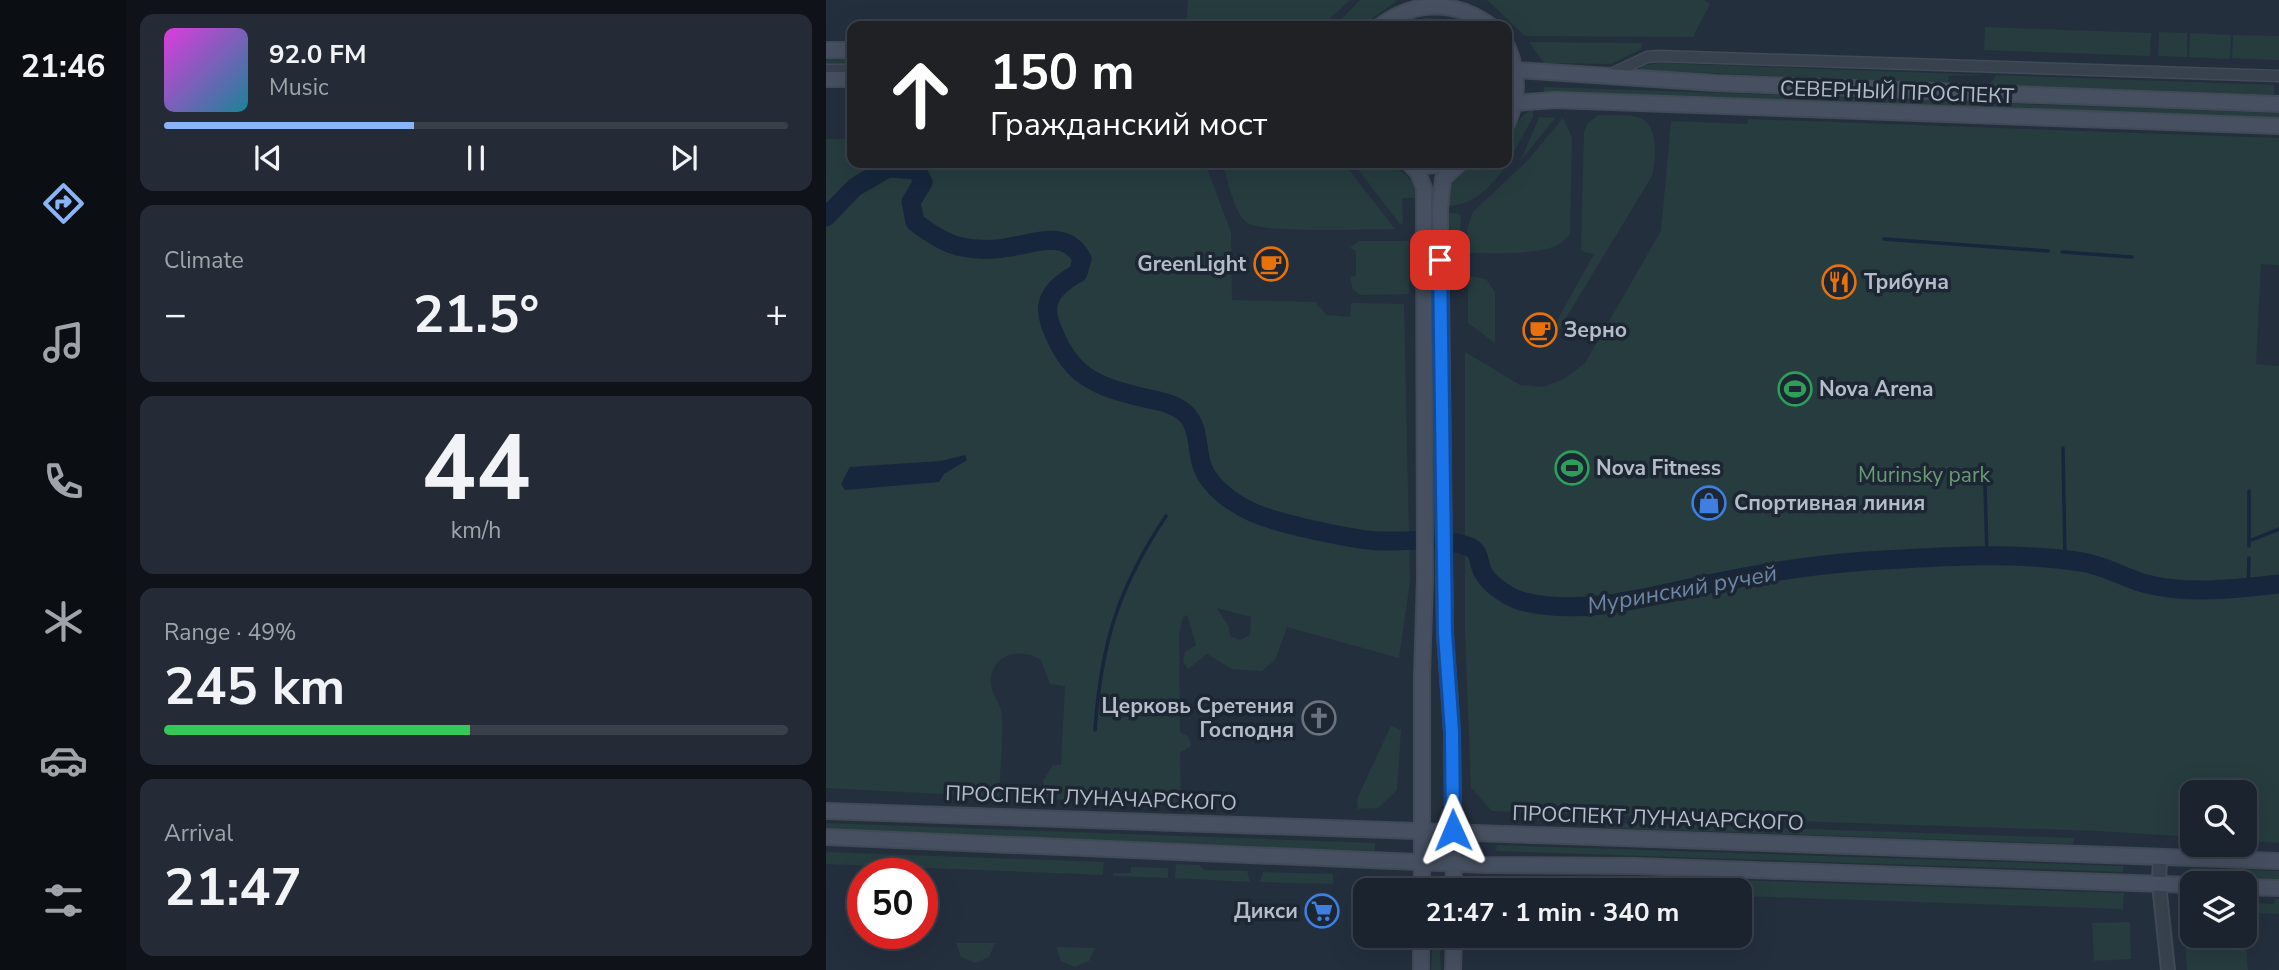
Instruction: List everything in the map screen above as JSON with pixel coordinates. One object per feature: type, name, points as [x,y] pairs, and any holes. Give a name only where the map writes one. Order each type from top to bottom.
[{"type":"main road","points":[[1388,21],[1415,4],[1452,3],[1484,21]]},
{"type":"main road","points":[[826,50],[847,50]]},
{"type":"main road","points":[[1512,59],[1516,70],[1515,103],[1512,111]]},
{"type":"main road","name":"СЕВЕРНЫЙ ПРОСПЕКТ","points":[[1516,70],[1715,83],[2279,104]]},
{"type":"main road","points":[[826,79],[847,79]]},
{"type":"main road","name":"СЕВЕРНЫЙ ПРОСПЕКТ","points":[[1515,103],[1555,100],[2279,126]]},
{"type":"main road","points":[[1414,168],[1424,188],[1425,578],[1422,878]]},
{"type":"main road","points":[[1454,878],[1444,578],[1440,209],[1443,179],[1455,168]]},
{"type":"main road","name":"ПРОСПЕКТ ЛУНАЧАРСКОГО","points":[[826,811],[1453,830],[1658,841],[2279,861]]},
{"type":"main road","points":[[826,837],[1422,862],[2180,885]]},
{"type":"main road","points":[[2257,887],[2279,888]]},
{"type":"main road","points":[[1421,948],[1421,970]]},
{"type":"main road","points":[[1453,970],[1454,948]]},
{"type":"street","name":"СЕВЕРНЫЙ ПРОСПЕКТ","points":[[1609,75],[1647,57],[1659,56],[2279,76]]},
{"type":"street","points":[[826,70],[847,70]]},
{"type":"street","points":[[2160,857],[2159,884],[2168,970]]},
{"type":"green space","points":[[1188,0],[1350,0],[1327,21],[1186,21]]},
{"type":"green space","points":[[1360,0],[1398,0],[1368,21],[1340,21]]},
{"type":"green space","points":[[1487,0],[1704,0],[1710,4],[1693,37],[1525,36]]},
{"type":"green space","points":[[1426,18],[1448,21],[1417,21]]},
{"type":"green space","points":[[1985,27],[2151,33],[2150,56],[1984,50]]},
{"type":"green space","points":[[2159,32],[2187,33],[2187,57],[2158,56]]},
{"type":"green space","points":[[2190,33],[2231,35],[2230,59],[2189,57]]},
{"type":"green space","points":[[2233,35],[2279,36],[2279,60],[2232,58]]},
{"type":"green space","points":[[1529,42],[1642,43],[1641,49],[1611,64],[1544,63]]},
{"type":"green space","points":[[826,58],[847,58],[847,67],[826,67]]},
{"type":"green space","points":[[1660,63],[1988,75],[1949,76],[1948,83],[1639,70],[1641,66]]},
{"type":"green space","points":[[1996,75],[2274,85],[2274,95],[1990,84]]},
{"type":"green space","points":[[1544,87],[1983,102],[1983,108],[1544,92]]},
{"type":"green space","points":[[1990,103],[2279,113],[2279,119],[1990,108]]},
{"type":"green space","points":[[1533,110],[1533,117],[1512,156],[1512,135],[1520,118]]},
{"type":"green space","points":[[1598,115],[1637,117],[1650,126],[1655,142],[1652,176],[1555,336],[1559,317],[1594,254],[1581,251],[1584,132],[1588,123]]},
{"type":"green space","points":[[1539,117],[1555,118],[1521,160]]},
{"type":"green space","points":[[1563,118],[1572,137],[1570,233],[1553,247],[1539,250],[1466,253],[1467,229],[1473,212],[1527,161]]},
{"type":"green space","name":"Murinsky park","points":[[1748,119],[2279,138],[2279,265],[2261,264],[2256,364],[2279,366],[2279,843],[2257,842],[2257,780],[2180,780],[2180,836],[2098,831],[1492,811],[1471,788],[1465,633],[1465,352],[1520,385],[1543,387],[1564,379],[1585,363],[1661,231],[1671,121],[1747,124]]},
{"type":"green space","points":[[826,139],[847,139],[847,168],[1207,168],[1231,232],[1232,300],[1316,302],[1326,315],[1350,317],[1351,303],[1404,304],[1410,582],[1399,658],[1287,627],[1275,660],[1262,671],[1232,669],[1207,654],[1188,669],[1183,662],[1185,652],[1196,645],[1187,615],[1183,617],[1179,634],[1180,732],[1189,737],[1191,746],[1180,753],[1181,806],[1047,799],[1043,781],[1053,765],[1061,765],[1065,686],[1050,684],[1041,660],[1024,654],[1007,656],[995,666],[991,684],[1002,715],[999,797],[826,788]],"holes":[[[1217,608],[1251,617],[1250,635],[1240,640],[1230,636],[1229,627]]]},
{"type":"green space","points":[[1223,168],[1348,168],[1395,229],[1293,229],[1255,226],[1241,217]]},
{"type":"green space","points":[[1357,168],[1394,168],[1409,179],[1416,198],[1402,198],[1403,223],[1400,224]]},
{"type":"green space","points":[[1467,168],[1504,168],[1490,186],[1478,196],[1449,206],[1449,186],[1460,172]]},
{"type":"green space","points":[[1449,213],[1459,214],[1461,218],[1458,250],[1450,239]]},
{"type":"green space","points":[[1359,241],[1409,241],[1409,294],[1361,295],[1353,290],[1350,277],[1356,276],[1356,251],[1350,248]]},
{"type":"green space","points":[[1468,276],[1486,279],[1495,292],[1495,343],[1468,323]]},
{"type":"green space","points":[[1391,726],[1401,730],[1397,790],[1378,808],[1358,809],[1357,799]]},
{"type":"green space","points":[[1596,822],[2074,838],[2073,844],[1611,828]]},
{"type":"green space","points":[[826,823],[1375,843],[1375,851],[826,831]]},
{"type":"green space","points":[[1497,845],[2123,866],[2123,872],[1496,851]]},
{"type":"green space","points":[[826,852],[1104,862],[1103,875],[938,868],[938,858],[847,858],[847,865],[826,864]]},
{"type":"green space","points":[[1176,864],[1199,865],[1205,870],[1247,871],[1250,882],[1175,878]]},
{"type":"green space","points":[[1131,867],[1168,868],[1168,878],[1113,876],[1113,873],[1131,873]]},
{"type":"green space","points":[[2189,868],[2279,871],[2279,879],[2257,878],[2257,871],[2189,871]]},
{"type":"green space","points":[[1263,872],[1333,874],[1333,884],[1260,882]]},
{"type":"green space","points":[[1600,876],[1625,877],[1625,878],[1591,878]]},
{"type":"green space","points":[[1752,881],[2124,893],[2123,909],[1752,896]]},
{"type":"green space","points":[[2275,899],[2279,899],[2279,914],[2257,913],[2257,903],[2274,904]]},
{"type":"green space","points":[[2130,922],[2131,959],[2094,961],[2092,923]]},
{"type":"green space","points":[[956,943],[995,943],[989,957],[975,963],[961,957]]},
{"type":"green space","points":[[1056,947],[1095,948],[1089,961],[1075,967],[1061,961]]},
{"type":"green space","points":[[1432,948],[1440,948],[1441,970],[1431,970]]},
{"type":"green space","points":[[2185,948],[2246,948],[2248,970],[2187,970]]},
{"type":"water","points":[[965,455],[967,460],[944,474],[939,482],[845,490],[841,484],[850,467],[941,461]]},
{"type":"waterway","name":"Муринский ручей","points":[[826,217],[855,187],[888,168],[917,170],[923,182],[911,202],[915,222],[943,240],[962,247],[980,249],[1005,248],[1050,240],[1068,244],[1082,259],[1078,273],[1058,287],[1048,306],[1050,323],[1065,355],[1085,376],[1097,383],[1166,403],[1185,413],[1195,431],[1202,466],[1211,481],[1224,494],[1254,513],[1317,531],[1369,540],[1435,540],[1467,546],[1477,554],[1482,570],[1491,583],[1508,595],[1525,602],[1548,606],[1594,606],[1806,567],[1974,556],[2082,562],[2143,583],[2176,589],[2228,589],[2279,584]]},
{"type":"waterway","points":[[1884,239],[2048,251]]},
{"type":"waterway","points":[[2062,252],[2132,257]]},
{"type":"waterway","points":[[2063,448],[2065,561]]},
{"type":"waterway","points":[[1985,485],[1987,557]]},
{"type":"waterway","points":[[2249,491],[2249,541]]},
{"type":"waterway","points":[[1095,730],[1102,670],[1115,618],[1135,568],[1166,516]]},
{"type":"waterway","points":[[2249,546],[2249,541],[2279,529]]},
{"type":"waterway","points":[[2248,588],[2249,558]]},
{"type":"place","name":"GreenLight","points":[[1271,264]]},
{"type":"place","name":"Трибуна","points":[[1839,282]]},
{"type":"place","name":"Зерно","points":[[1540,330]]},
{"type":"place","name":"Nova Arena","points":[[1795,389]]},
{"type":"place","name":"Nova Fitness","points":[[1572,468]]},
{"type":"place","name":"Спортивная линия","points":[[1709,503]]},
{"type":"place","name":"Церковь Сретения Господня","points":[[1319,718]]},
{"type":"place","name":"Дикси","points":[[1322,911]]},
{"type":"route","points":[[1440,260],[1445,633],[1452,732],[1453,830]]}]
